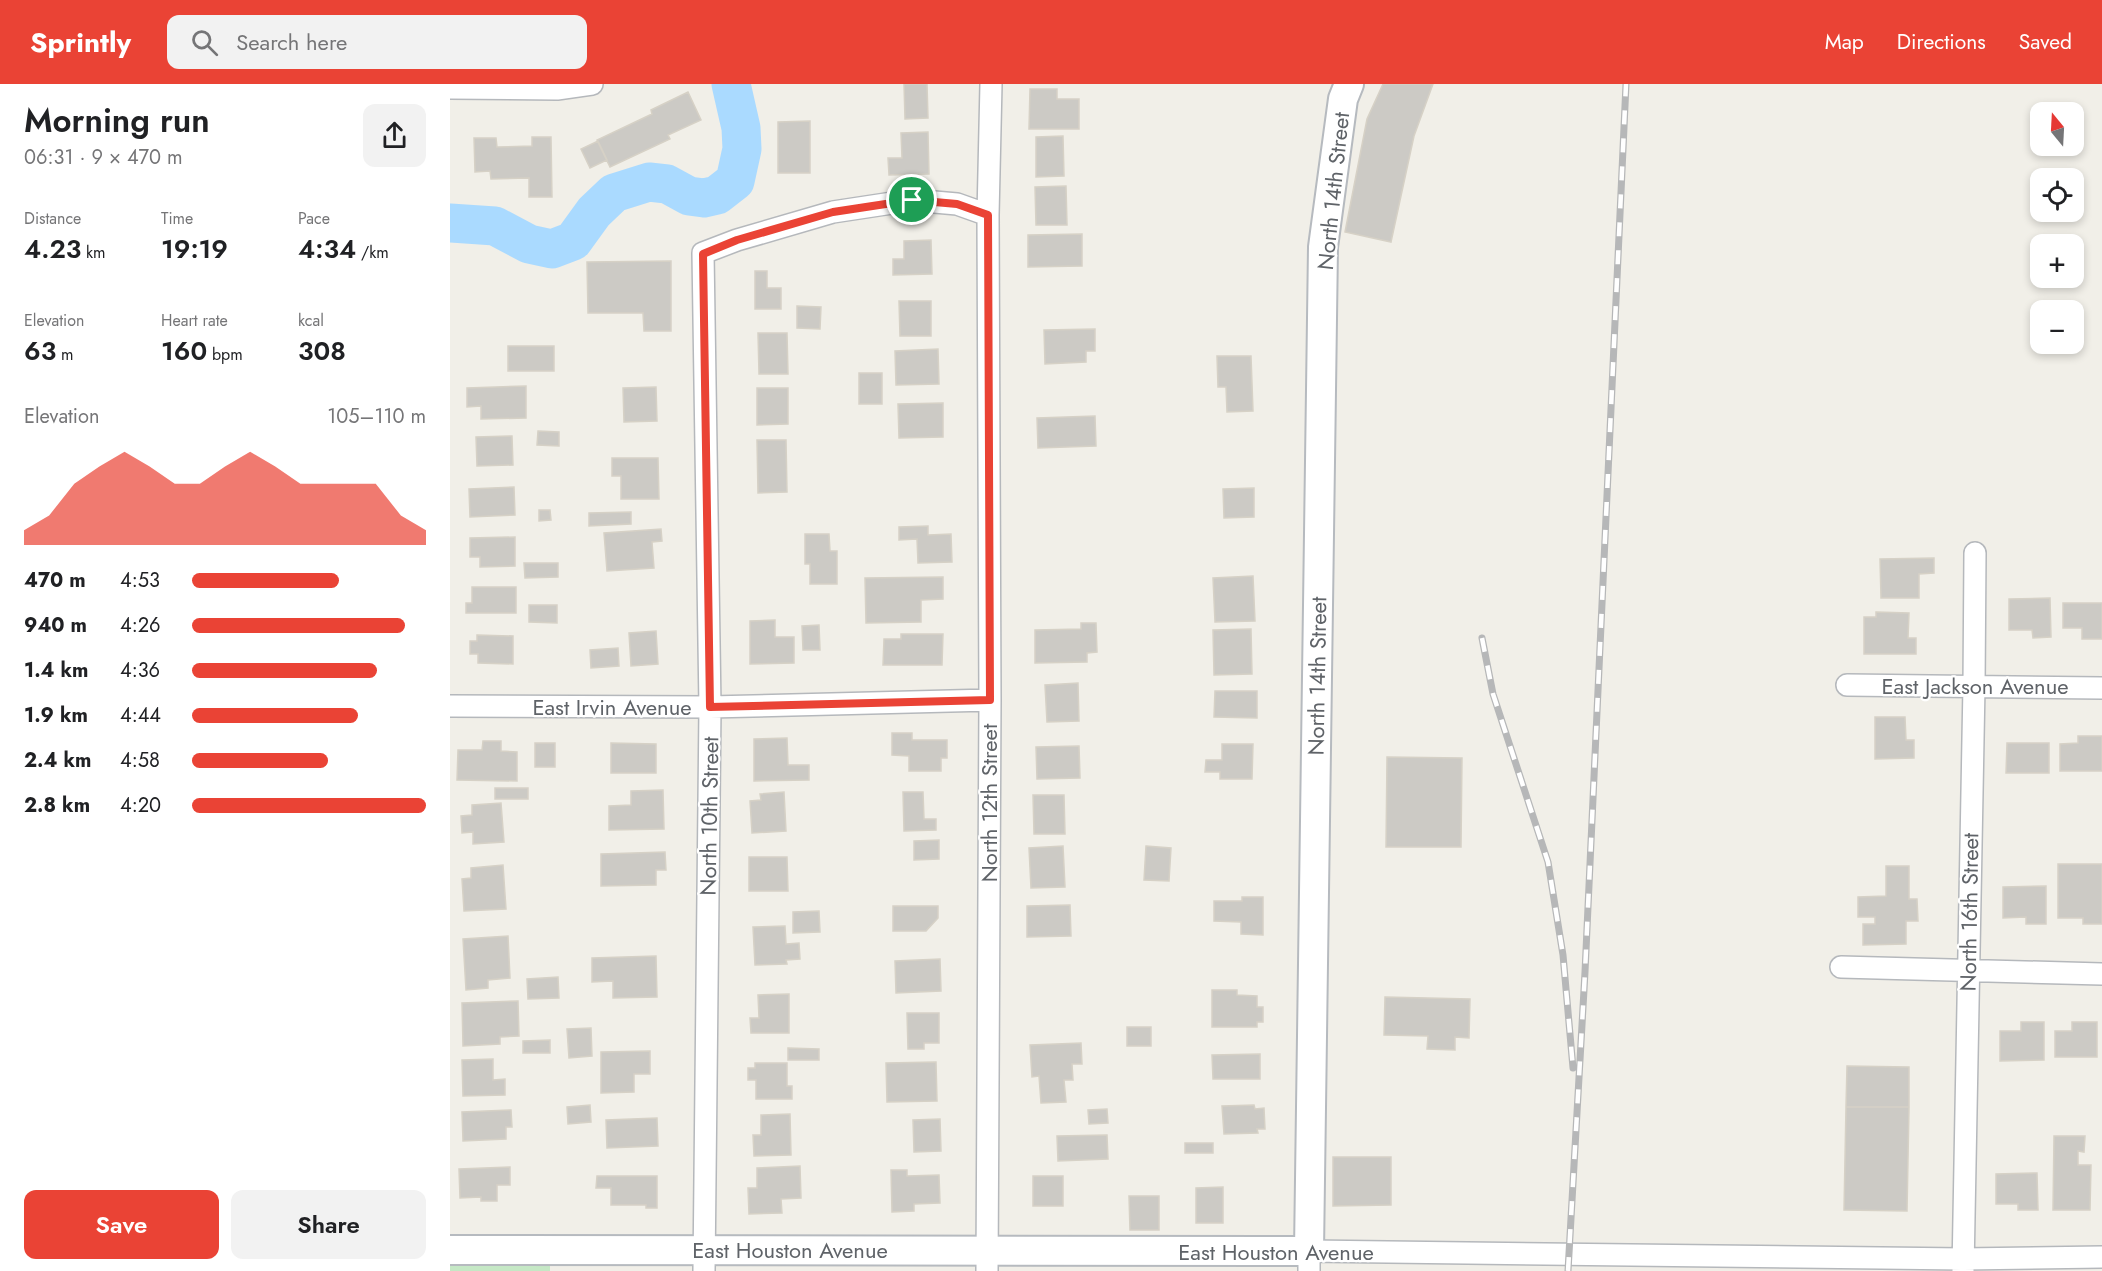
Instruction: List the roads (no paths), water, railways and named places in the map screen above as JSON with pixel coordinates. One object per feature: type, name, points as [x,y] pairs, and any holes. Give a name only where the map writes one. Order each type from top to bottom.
[{"type":"street","points":[[450,88],[557,89],[592,84]]},
{"type":"street","name":"North 12th Street","points":[[987,1261],[990,700],[988,215],[991,84]]},
{"type":"street","name":"North 14th Street","points":[[1309,1261],[1323,247],[1343,99],[1349,84]]},
{"type":"street","name":"North 10th Street","points":[[704,1260],[710,707],[703,254],[737,240],[833,212],[912,200],[957,204],[988,215]]},
{"type":"street","name":"North 16th Street","points":[[1963,1265],[1974,686],[1974,553]]},
{"type":"street","name":"East Jackson Avenue","points":[[1847,686],[2102,687]]},
{"type":"street","name":"East Irvin Avenue","points":[[450,706],[710,707],[990,700]]},
{"type":"street","points":[[1841,967],[2102,974]]},
{"type":"street","name":"East Houston Avenue","points":[[450,1250],[704,1260],[1963,1265],[2102,1257]]},
{"type":"waterway","points":[[450,223],[495,226],[529,244],[552,249],[573,241],[594,212],[614,193],[649,182],[667,184],[689,196],[704,198],[717,195],[735,181],[742,149],[741,128],[731,84]]},
{"type":"railway","points":[[1568,1271],[1585,972],[1626,84]]},
{"type":"railway","points":[[1482,638],[1493,694],[1548,862],[1563,955],[1573,1068]]}]
